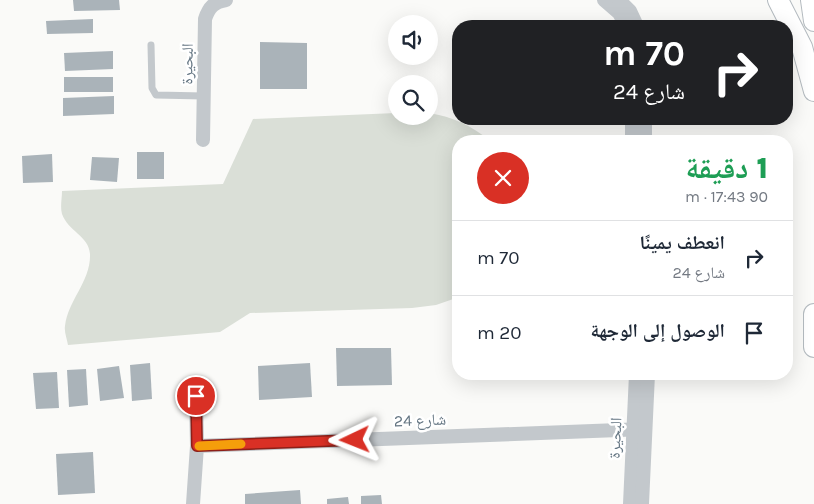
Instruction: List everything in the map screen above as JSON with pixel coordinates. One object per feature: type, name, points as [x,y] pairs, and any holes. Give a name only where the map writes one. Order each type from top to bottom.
[{"type":"street","name":"البحيرة","points":[[203,140],[205,19],[212,5],[226,0]]},
{"type":"street","points":[[604,0],[619,13],[623,20]]},
{"type":"street","points":[[619,0],[630,11],[634,20]]},
{"type":"street","points":[[778,0],[788,20]]},
{"type":"street","points":[[811,0],[814,21]]},
{"type":"street","points":[[793,29],[802,47],[814,91]]},
{"type":"street","points":[[814,314],[814,347]]},
{"type":"street","name":"البحيرة","points":[[636,380],[642,504]]},
{"type":"street","name":"البحيرة","points":[[630,504],[647,380]]},
{"type":"street","points":[[193,504],[197,446],[196,396]]},
{"type":"street","name":"شارع 24","points":[[197,446],[639,429]]},
{"type":"lane","points":[[151,45],[152,88],[156,95],[204,96]]},
{"type":"shaded area","points":[[388,113],[388,125],[438,125],[438,115],[452,119],[452,125],[467,125],[482,135],[452,135],[452,299],[436,305],[412,308],[250,313],[220,332],[68,345],[65,333],[67,317],[87,273],[90,254],[86,243],[69,225],[62,214],[62,191],[223,184],[253,119]]},
{"type":"building","points":[[73,0],[119,0],[120,10],[74,11]]},
{"type":"building","points":[[93,19],[93,33],[47,34],[46,21]]},
{"type":"building","points":[[260,42],[307,43],[307,89],[260,89]]},
{"type":"building","points":[[113,51],[113,69],[65,71],[64,53]]},
{"type":"building","points":[[64,77],[113,77],[113,92],[64,92]]},
{"type":"building","points":[[114,96],[114,114],[63,116],[63,98]]},
{"type":"building","points":[[137,152],[164,152],[164,179],[137,179]]},
{"type":"building","points":[[52,154],[53,182],[23,183],[22,156]]},
{"type":"building","points":[[92,157],[119,158],[117,182],[90,180]]},
{"type":"building","points":[[336,348],[391,348],[392,385],[337,386]]},
{"type":"building","points":[[150,363],[152,399],[132,401],[130,365]]},
{"type":"building","points":[[310,363],[312,397],[259,400],[258,366]]},
{"type":"building","points":[[119,366],[124,398],[100,401],[97,369]]},
{"type":"building","points":[[86,369],[88,405],[69,407],[67,370]]},
{"type":"building","points":[[57,372],[59,408],[36,409],[33,373]]},
{"type":"building","points":[[93,452],[95,493],[58,495],[56,454]]},
{"type":"building","points":[[300,490],[301,504],[245,504],[245,494]]},
{"type":"building","points":[[381,495],[382,504],[361,504],[361,496]]},
{"type":"building","points":[[348,497],[349,504],[327,504],[327,499]]},
{"type":"slow traffic","points":[[199,446],[241,444]]},
{"type":"route","points":[[196,396],[197,446],[355,440]]}]
